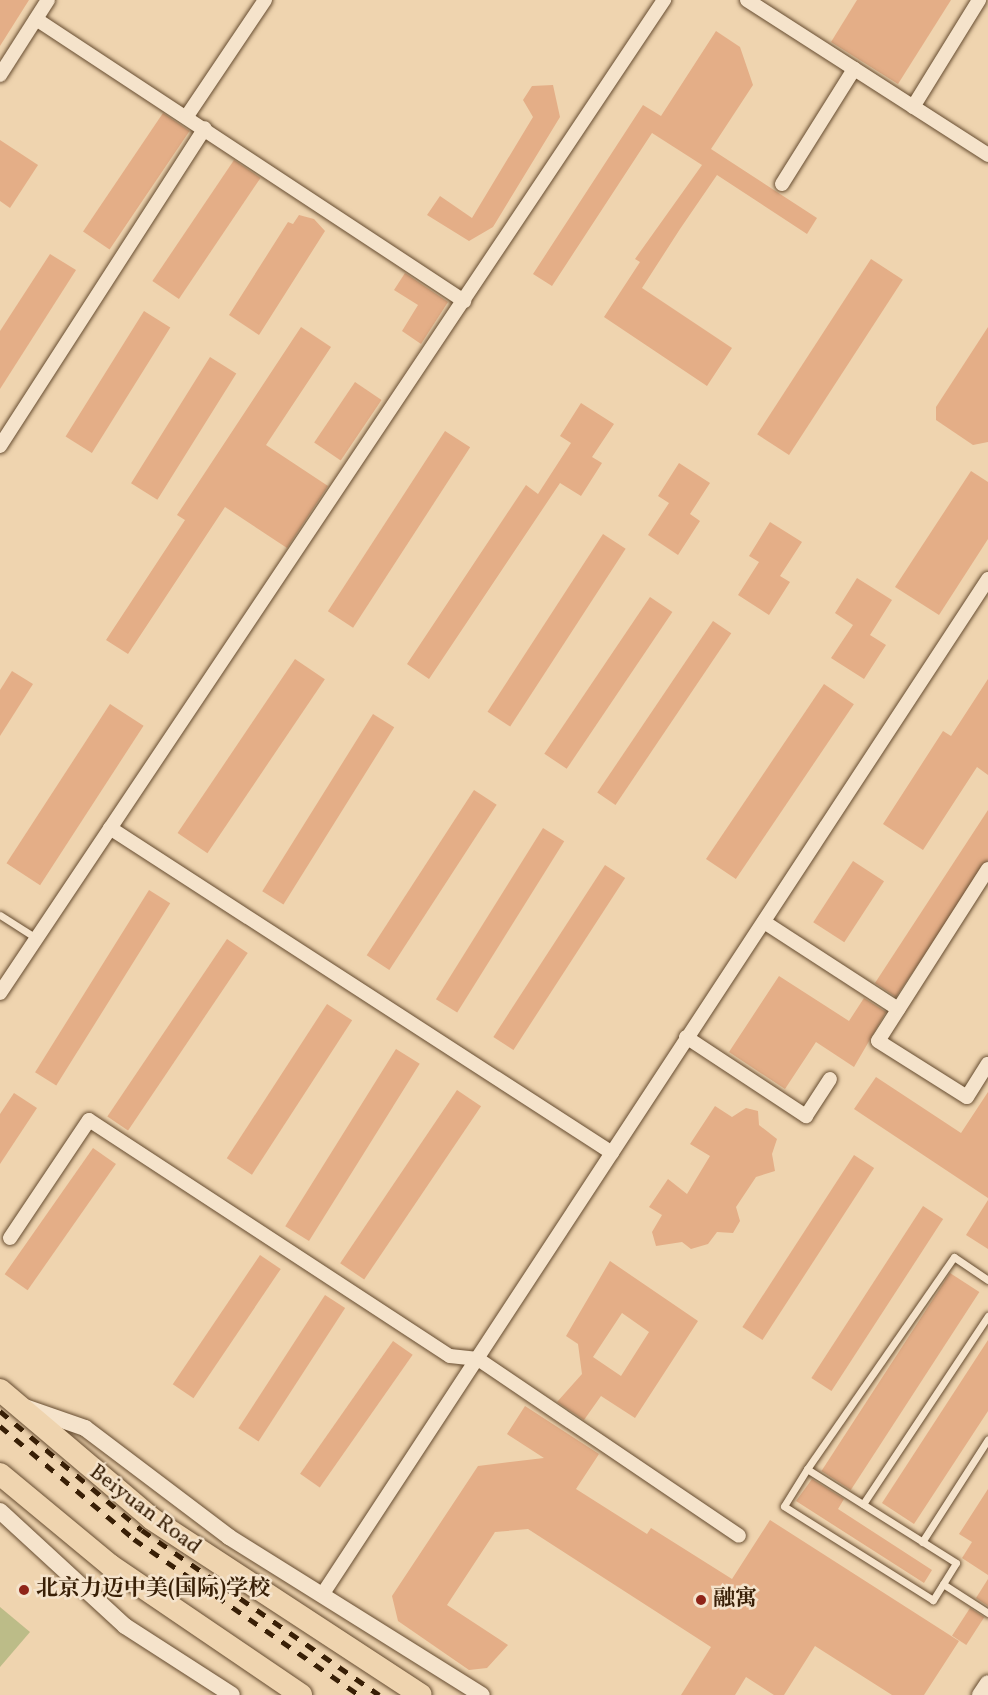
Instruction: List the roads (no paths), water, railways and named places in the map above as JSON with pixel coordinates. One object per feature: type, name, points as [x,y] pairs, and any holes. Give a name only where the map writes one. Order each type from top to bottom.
[{"type":"main road","name":"Beiyuan Road","points":[[8,1397],[152,1519],[262,1595],[421,1695]]},
{"type":"main road","points":[[0,1474],[110,1565],[230,1650],[301,1695]]},
{"type":"street","points":[[0,75],[48,0]]},
{"type":"street","points":[[187,116],[265,0]]},
{"type":"street","points":[[0,993],[664,0]]},
{"type":"street","points":[[747,0],[988,155]]},
{"type":"street","points":[[913,106],[979,0]]},
{"type":"street","points":[[36,19],[187,116],[464,301]]},
{"type":"street","points":[[782,184],[854,69]]},
{"type":"street","points":[[0,446],[205,128]]},
{"type":"street","points":[[322,1595],[988,579]]},
{"type":"street","points":[[110,828],[612,1153]]},
{"type":"street","points":[[988,868],[878,1041],[967,1097],[988,1064]]},
{"type":"street","points":[[764,922],[898,1009]]},
{"type":"street","points":[[686,1037],[806,1116],[830,1079]]},
{"type":"street","points":[[10,1238],[89,1120],[450,1356],[478,1359],[739,1536]]},
{"type":"street","points":[[8,1397],[85,1428],[230,1536],[482,1695]]},
{"type":"street","points":[[0,1511],[125,1626],[232,1695]]},
{"type":"street","points":[[980,1695],[988,1683]]},
{"type":"lane","points":[[1,918],[36,938]]},
{"type":"lane","points":[[807,1469],[956,1563],[933,1600],[784,1506],[807,1469],[954,1257],[988,1280]]},
{"type":"lane","points":[[863,1504],[988,1316]]},
{"type":"lane","points":[[922,1542],[988,1439]]},
{"type":"lane","points":[[943,1584],[988,1613]]},
{"type":"railway","points":[[0,1411],[142,1530],[379,1695]]},
{"type":"railway","points":[[0,1426],[134,1539],[359,1695]]},
{"type":"place","name":"北京力迈中美(国际)学校","points":[[24,1590]]},
{"type":"place","name":"融寓","points":[[701,1600]]}]
